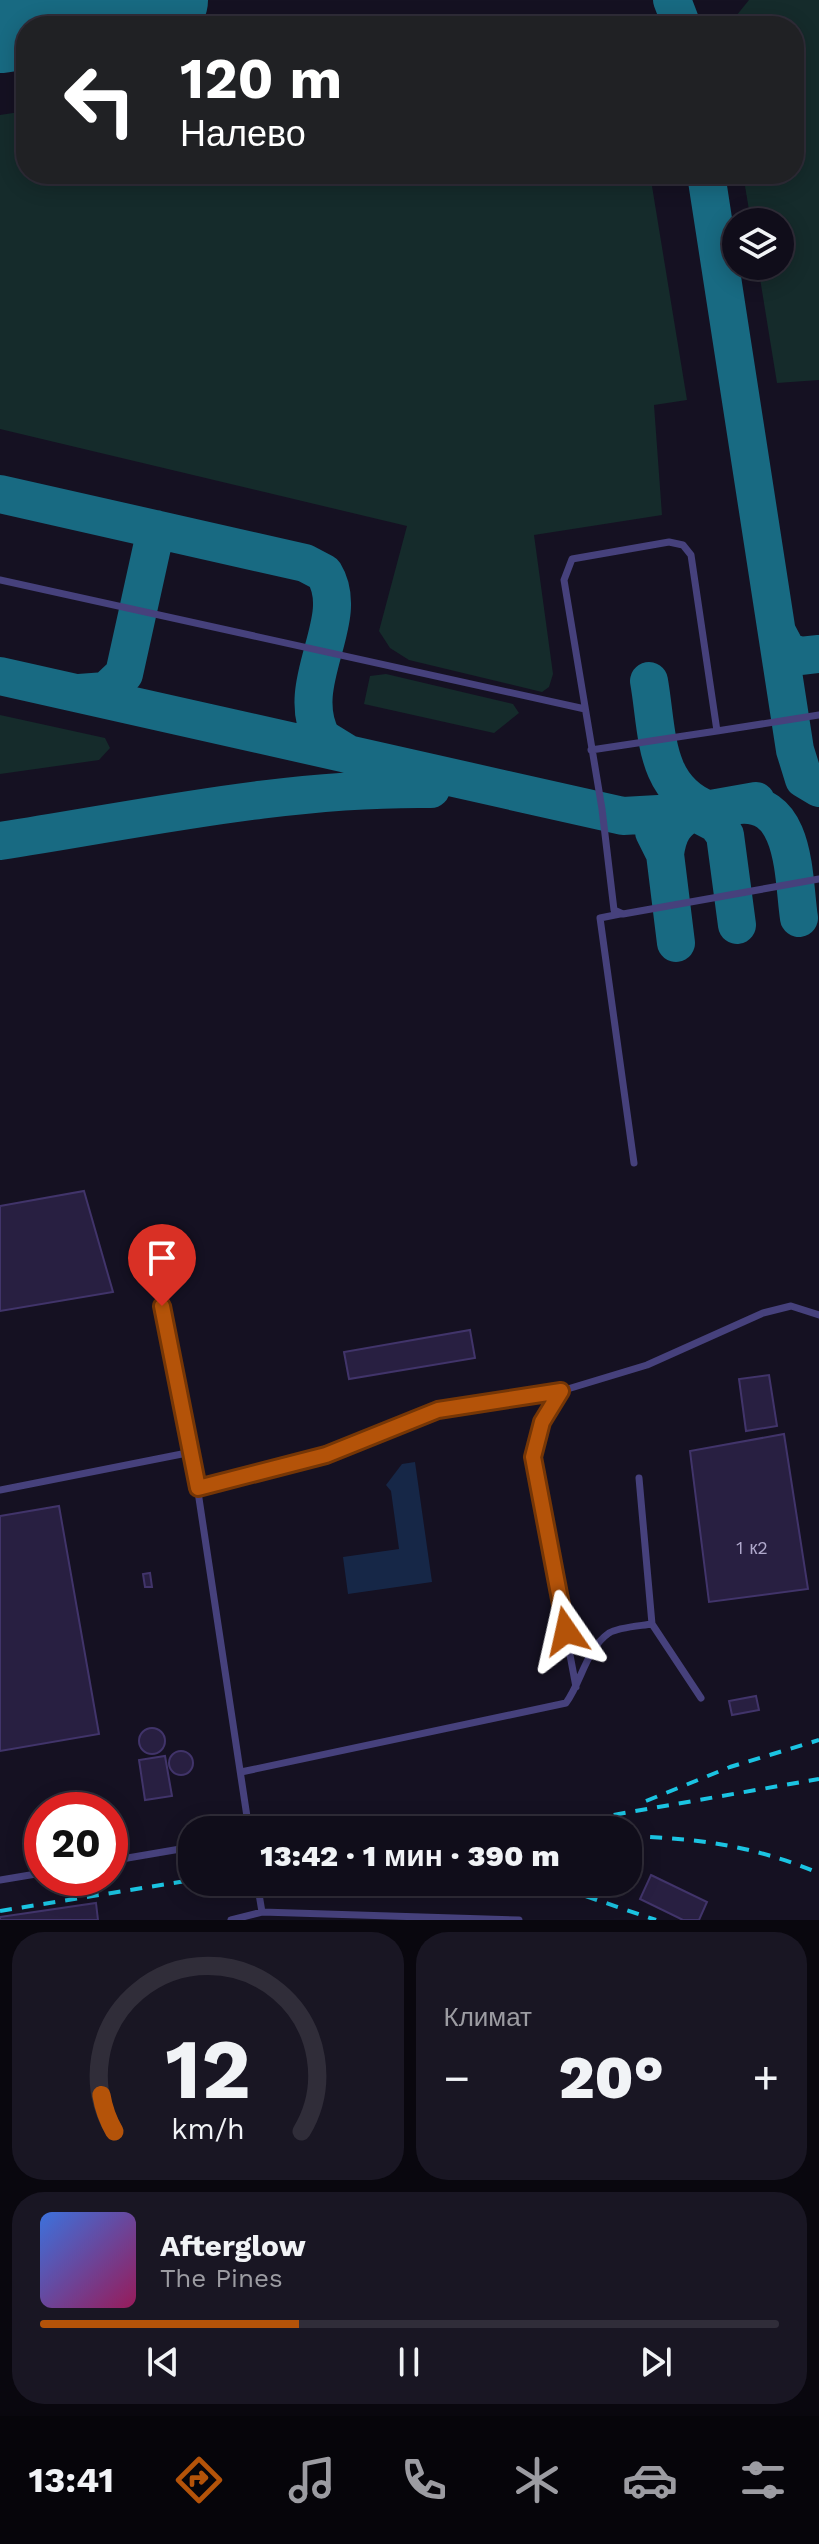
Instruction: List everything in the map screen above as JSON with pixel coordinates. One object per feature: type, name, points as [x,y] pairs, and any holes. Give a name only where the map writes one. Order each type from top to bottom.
[{"type":"lane","points":[[620,914],[612,905],[602,809],[564,580],[566,568],[572,559],[669,542],[683,545],[691,555],[717,731]]},
{"type":"lane","points":[[0,580],[585,709]]},
{"type":"lane","points":[[591,750],[819,715]]},
{"type":"lane","points":[[634,1163],[600,918],[819,879]]},
{"type":"lane","points":[[162,1306],[192,1452],[247,1816]]},
{"type":"lane","points":[[198,1488],[326,1455],[438,1410],[561,1391],[647,1365],[763,1313],[791,1306],[819,1315]]},
{"type":"lane","points":[[561,1391],[542,1422],[533,1457],[576,1689]]},
{"type":"lane","points":[[0,1490],[192,1452]]},
{"type":"lane","points":[[639,1478],[652,1624],[701,1698]]},
{"type":"lane","points":[[241,1772],[566,1703],[576,1689],[588,1657],[610,1632],[652,1624]]},
{"type":"lane","points":[[128,1858],[178,1849]]},
{"type":"lane","points":[[0,1880],[24,1876]]},
{"type":"lane","points":[[259,1896],[262,1912]]},
{"type":"lane","points":[[231,1920],[262,1912],[519,1920]]},
{"type":"green space","points":[[749,0],[819,0],[819,380],[777,383],[760,280],[794,280],[794,208],[749,208],[745,184],[804,184],[804,16],[736,16]]},
{"type":"green space","points":[[16,113],[16,184],[652,184],[687,400],[654,405],[662,515],[534,535],[553,674],[549,687],[542,692],[409,660],[390,648],[379,631],[407,526],[0,429],[0,115]]},
{"type":"green space","points":[[386,674],[513,704],[519,713],[494,733],[364,704],[370,676]]},
{"type":"green space","points":[[0,715],[105,738],[110,748],[99,760],[0,774]]},
{"type":"water","points":[[415,1462],[432,1582],[348,1594],[343,1557],[399,1549],[391,1491],[386,1485],[402,1464]]},
{"type":"building","points":[[84,1191],[113,1292],[0,1311],[0,1206]]},
{"type":"building","points":[[470,1330],[475,1358],[349,1379],[344,1352]]},
{"type":"building","points":[[769,1375],[777,1426],[746,1431],[739,1379]]},
{"type":"building","points":[[784,1434],[808,1589],[709,1602],[690,1451]]},
{"type":"building","points":[[59,1506],[99,1734],[0,1751],[0,1516]]},
{"type":"building","points":[[150,1573],[152,1587],[145,1587],[143,1574]]},
{"type":"building","points":[[756,1696],[759,1710],[732,1715],[729,1701]]},
{"type":"building","points":[[152,1728],[161,1732],[165,1741],[161,1750],[152,1754],[143,1750],[139,1741],[143,1732]]},
{"type":"building","points":[[181,1751],[190,1754],[193,1763],[190,1772],[181,1775],[172,1772],[169,1763],[172,1754]]},
{"type":"building","points":[[165,1756],[172,1796],[145,1800],[139,1760]]},
{"type":"building","points":[[651,1875],[707,1902],[699,1920],[683,1920],[640,1899]]},
{"type":"building","points":[[96,1903],[98,1920],[0,1920],[0,1917]]},
{"type":"taxiway","points":[[672,0],[678,16]]},
{"type":"taxiway","points":[[708,184],[795,750],[804,779],[819,788]]},
{"type":"taxiway","points":[[0,494],[305,563],[324,573],[331,591],[332,611],[317,674],[315,717],[322,738],[348,754]]},
{"type":"taxiway","points":[[79,693],[106,691],[124,674],[156,529]]},
{"type":"taxiway","points":[[778,634],[787,651],[800,656],[819,654]]},
{"type":"taxiway","points":[[0,676],[623,816],[694,812],[756,801]]},
{"type":"taxiway","points":[[649,681],[657,739],[668,773],[677,788],[691,801],[709,810]]},
{"type":"taxiway","points":[[0,841],[268,799],[322,793],[431,789]]},
{"type":"taxiway","points":[[739,805],[758,807],[772,815],[782,828],[793,864],[799,918]]},
{"type":"taxiway","points":[[665,854],[673,828],[681,819],[694,812],[717,824],[725,835],[737,925]]},
{"type":"taxiway","points":[[654,832],[665,854],[676,943]]},
{"type":"runway","points":[[58,16],[160,0]]},
{"type":"runway","points":[[0,25],[16,22]]},
{"type":"railway","points":[[646,1801],[730,1767],[819,1740]]},
{"type":"railway","points":[[607,1816],[819,1779]]},
{"type":"railway","points":[[642,1837],[725,1845],[794,1863],[819,1873]]},
{"type":"railway","points":[[0,1911],[178,1882]]},
{"type":"railway","points":[[585,1896],[656,1920]]},
{"type":"route","points":[[162,1306],[198,1488],[326,1455],[438,1410],[561,1391],[542,1422],[533,1457],[566,1631]]}]
